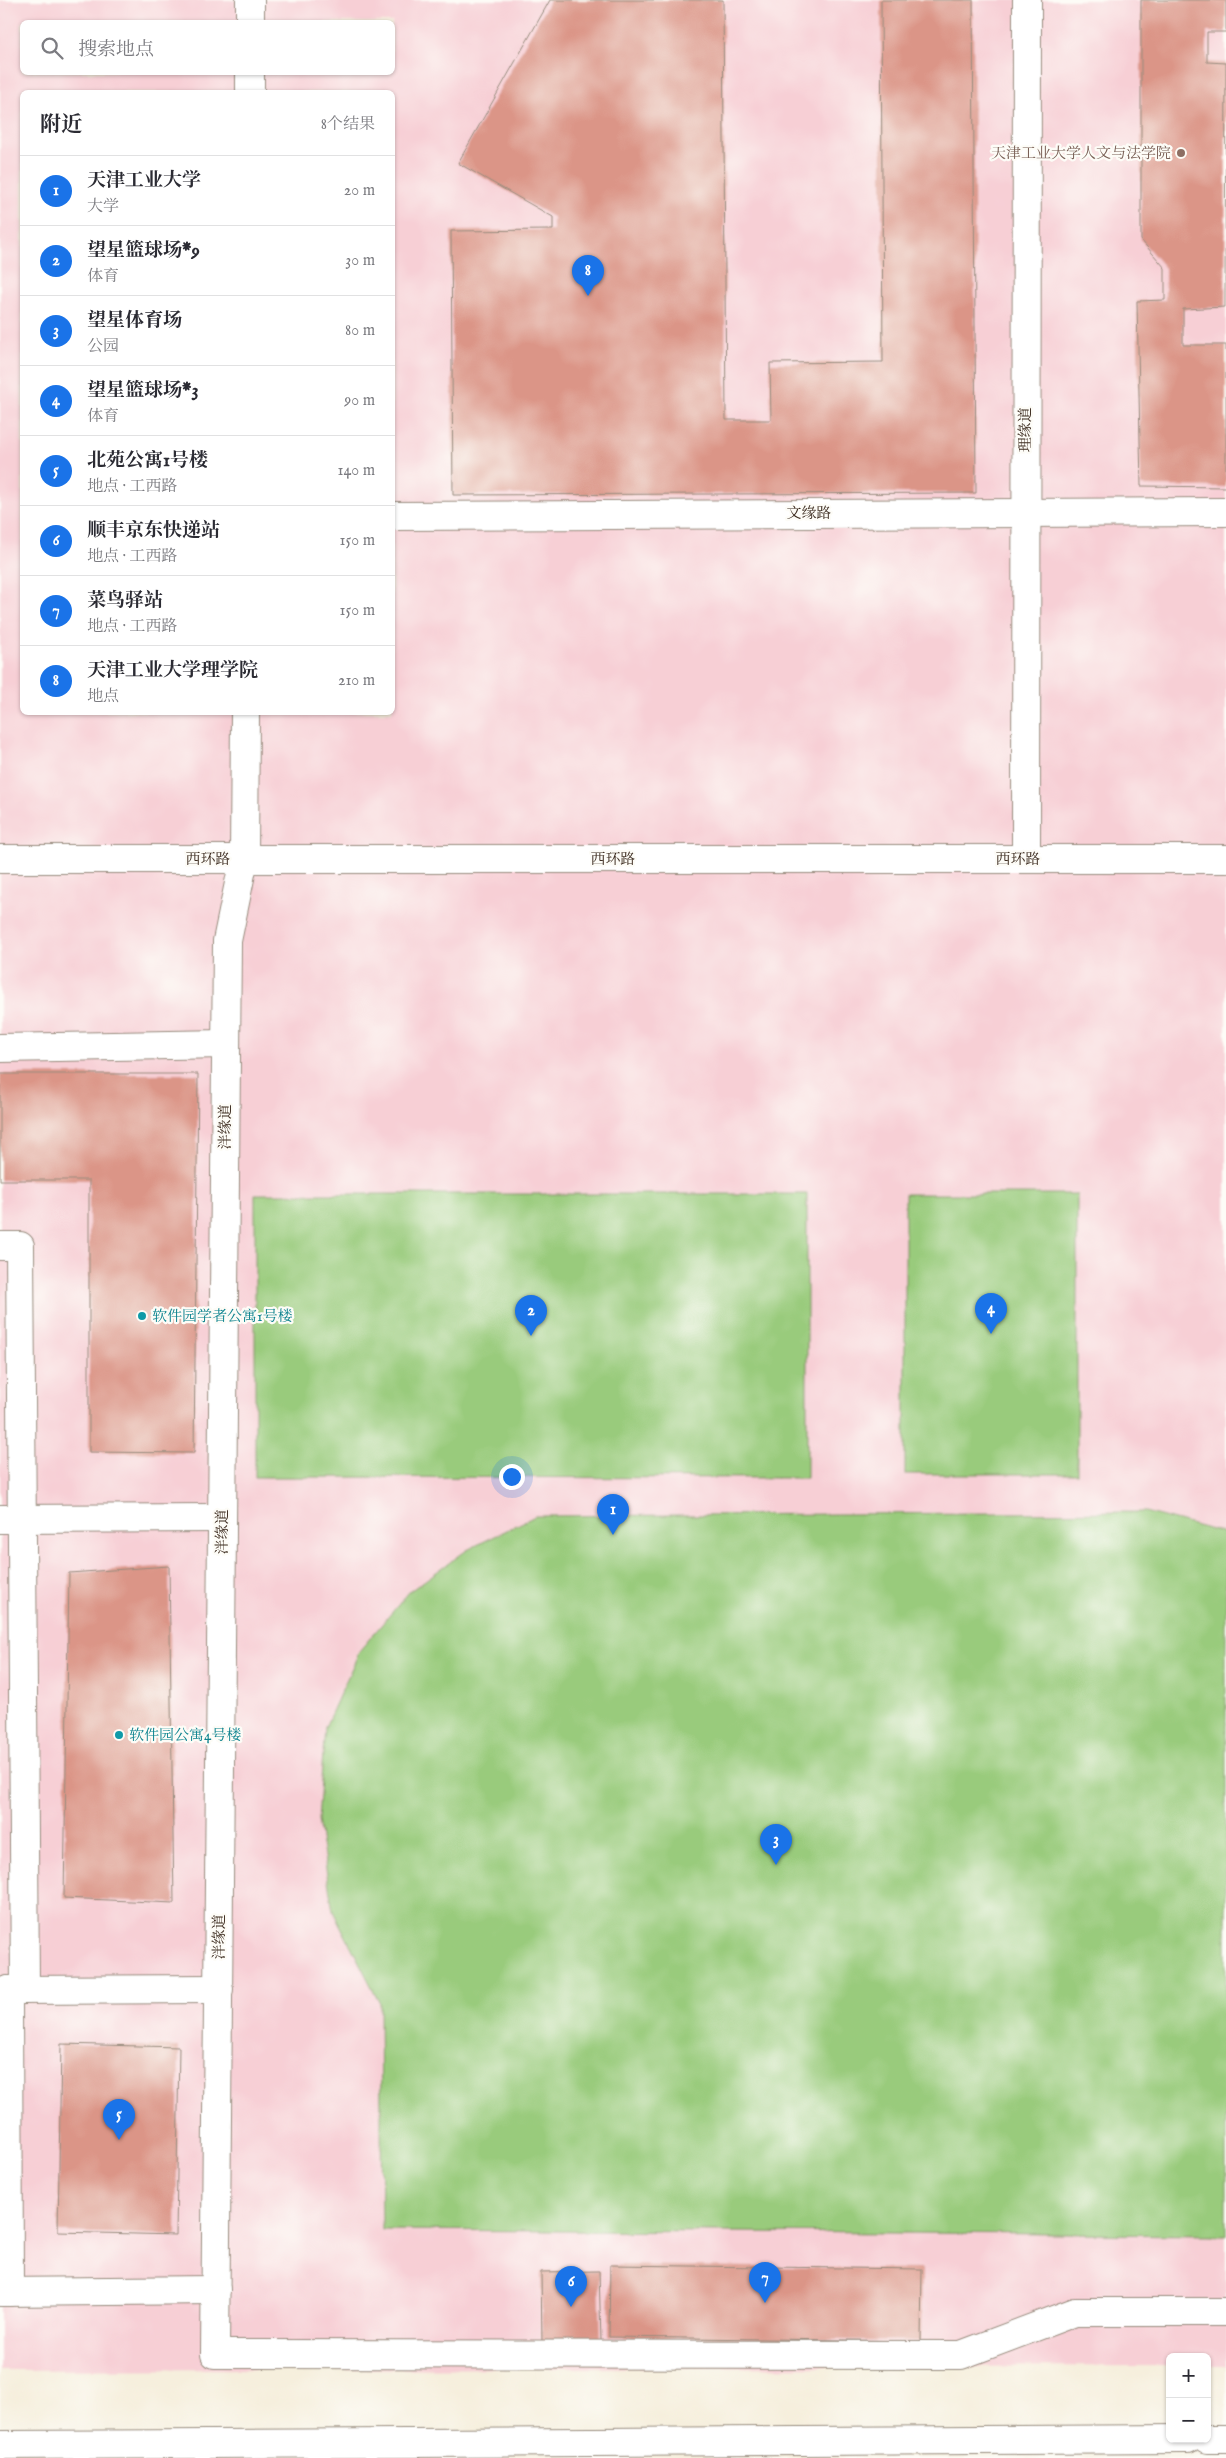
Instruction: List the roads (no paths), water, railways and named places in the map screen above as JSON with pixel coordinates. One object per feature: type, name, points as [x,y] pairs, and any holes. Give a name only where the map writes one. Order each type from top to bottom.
[{"type":"street","points":[[250,0],[250,20]]},
{"type":"street","name":"理缘道","points":[[1026,859],[1027,0]]},
{"type":"street","points":[[250,75],[250,90]]},
{"type":"street","name":"文缘路","points":[[395,516],[1226,512]]},
{"type":"street","name":"泮缘道","points":[[245,715],[244,859],[227,941],[216,2354],[961,2356],[1075,2312],[1226,2312]]},
{"type":"street","name":"西环路","points":[[0,859],[1226,859]]},
{"type":"street","points":[[0,1048],[226,1044]]},
{"type":"street","points":[[0,1246],[20,1246],[11,1519],[11,1990],[4,2292],[216,2290]]},
{"type":"street","points":[[11,1519],[222,1518]]},
{"type":"street","points":[[11,1990],[219,1989]]},
{"type":"street","points":[[0,2445],[232,2452],[1166,2439]]},
{"type":"street","points":[[1211,2439],[1226,2439]]},
{"type":"place","name":"天津工业大学人文与法学院","points":[[1181,153]]},
{"type":"place","name":"天津工业大学理学院","points":[[588,296]]},
{"type":"place","name":"软件园学者公寓1号楼","points":[[142,1316]]},
{"type":"place","name":"望星篮球场*3","points":[[991,1334]]},
{"type":"place","name":"望星篮球场*9","points":[[531,1336]]},
{"type":"place","name":"天津工业大学","points":[[613,1535]]},
{"type":"place","name":"软件园公寓4号楼","points":[[119,1735]]},
{"type":"place","name":"望星体育场","points":[[776,1865]]},
{"type":"place","name":"北苑公寓1号楼","points":[[119,2140]]},
{"type":"place","name":"菜鸟驿站","points":[[765,2303]]},
{"type":"place","name":"顺丰京东快递站","points":[[571,2307]]}]
